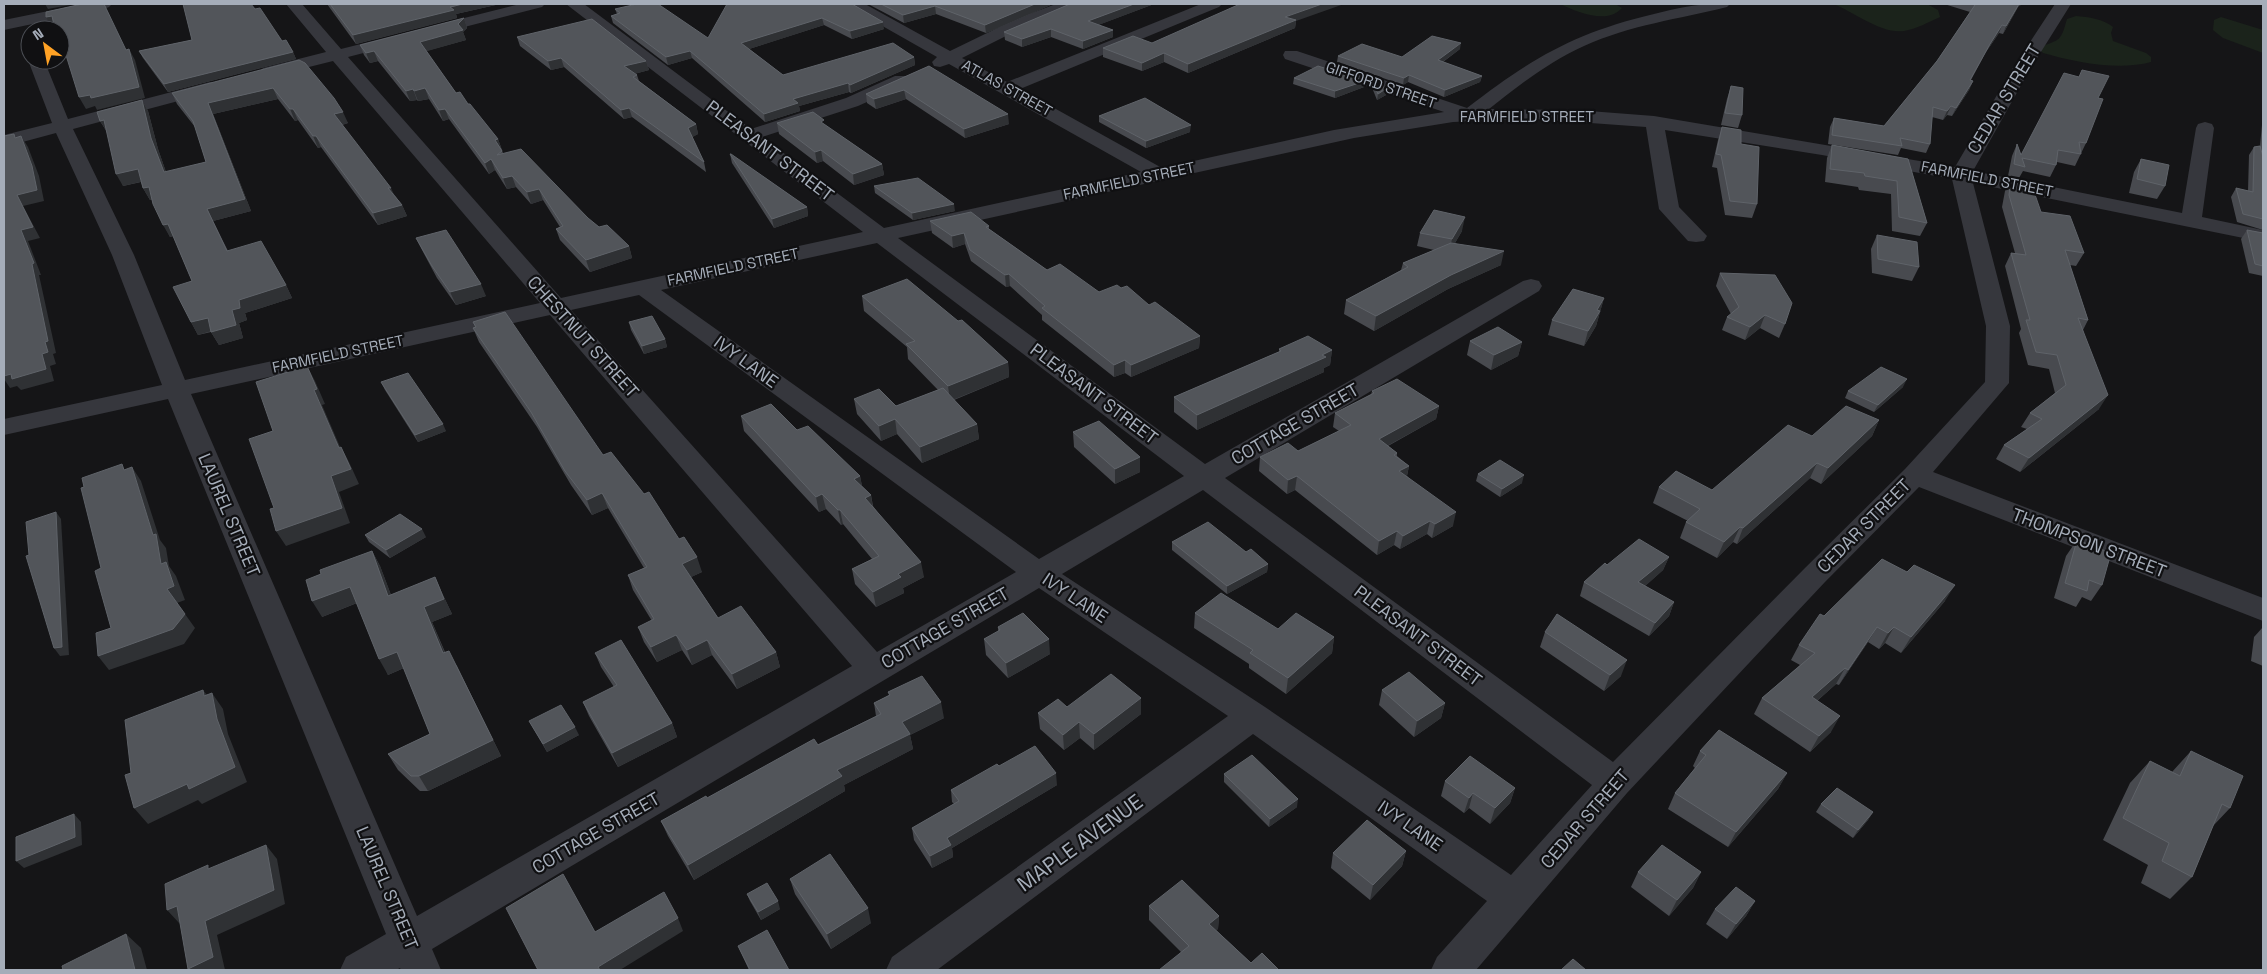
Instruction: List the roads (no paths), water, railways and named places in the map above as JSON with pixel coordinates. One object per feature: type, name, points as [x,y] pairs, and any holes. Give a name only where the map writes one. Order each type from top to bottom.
[{"type":"street","points":[[4,25],[18,15],[104,4]]},
{"type":"street","name":"CHESTNUT STREET","points":[[294,4],[554,306],[692,459],[874,670]]},
{"type":"street","points":[[252,76],[537,4]]},
{"type":"street","name":"PLEASANT STREET","points":[[574,4],[1614,783]]},
{"type":"street","name":"ATLAS STREET","points":[[857,4],[1159,174]]},
{"type":"street","points":[[750,135],[852,102],[952,57],[1024,21],[1070,4]]},
{"type":"street","points":[[1008,88],[1214,4]]},
{"type":"street","points":[[1470,115],[1526,72],[1577,43],[1635,25],[1722,4]]},
{"type":"street","name":"CEDAR STREET","points":[[1451,970],[1515,899],[1614,783],[1815,575],[1915,475],[1997,383],[1998,326],[1961,174],[1998,107],[2062,4]]},
{"type":"street","name":"LAUREL STREET","points":[[18,15],[20,20]]},
{"type":"street","name":"GIFFORD STREET","points":[[1291,55],[1470,115]]},
{"type":"street","name":"LAUREL STREET","points":[[39,70],[62,126],[123,255],[176,389],[421,970]]},
{"type":"street","points":[[4,141],[223,84]]},
{"type":"street","name":"FARMFIELD STREET","points":[[4,427],[1368,129],[1470,115],[1542,114],[1654,122],[1961,174],[2263,236]]},
{"type":"street","points":[[1654,122],[1669,209],[1696,236]]},
{"type":"street","points":[[2191,221],[2204,128]]},
{"type":"street","name":"COTTAGE STREET","points":[[360,970],[1531,286]]},
{"type":"street","name":"IVY LANE","points":[[642,287],[1039,574],[1253,716],[1515,899]]},
{"type":"street","name":"THOMPSON STREET","points":[[1915,475],[2263,610]]},
{"type":"street","name":"MAPLE AVENUE","points":[[906,970],[1253,716]]}]
